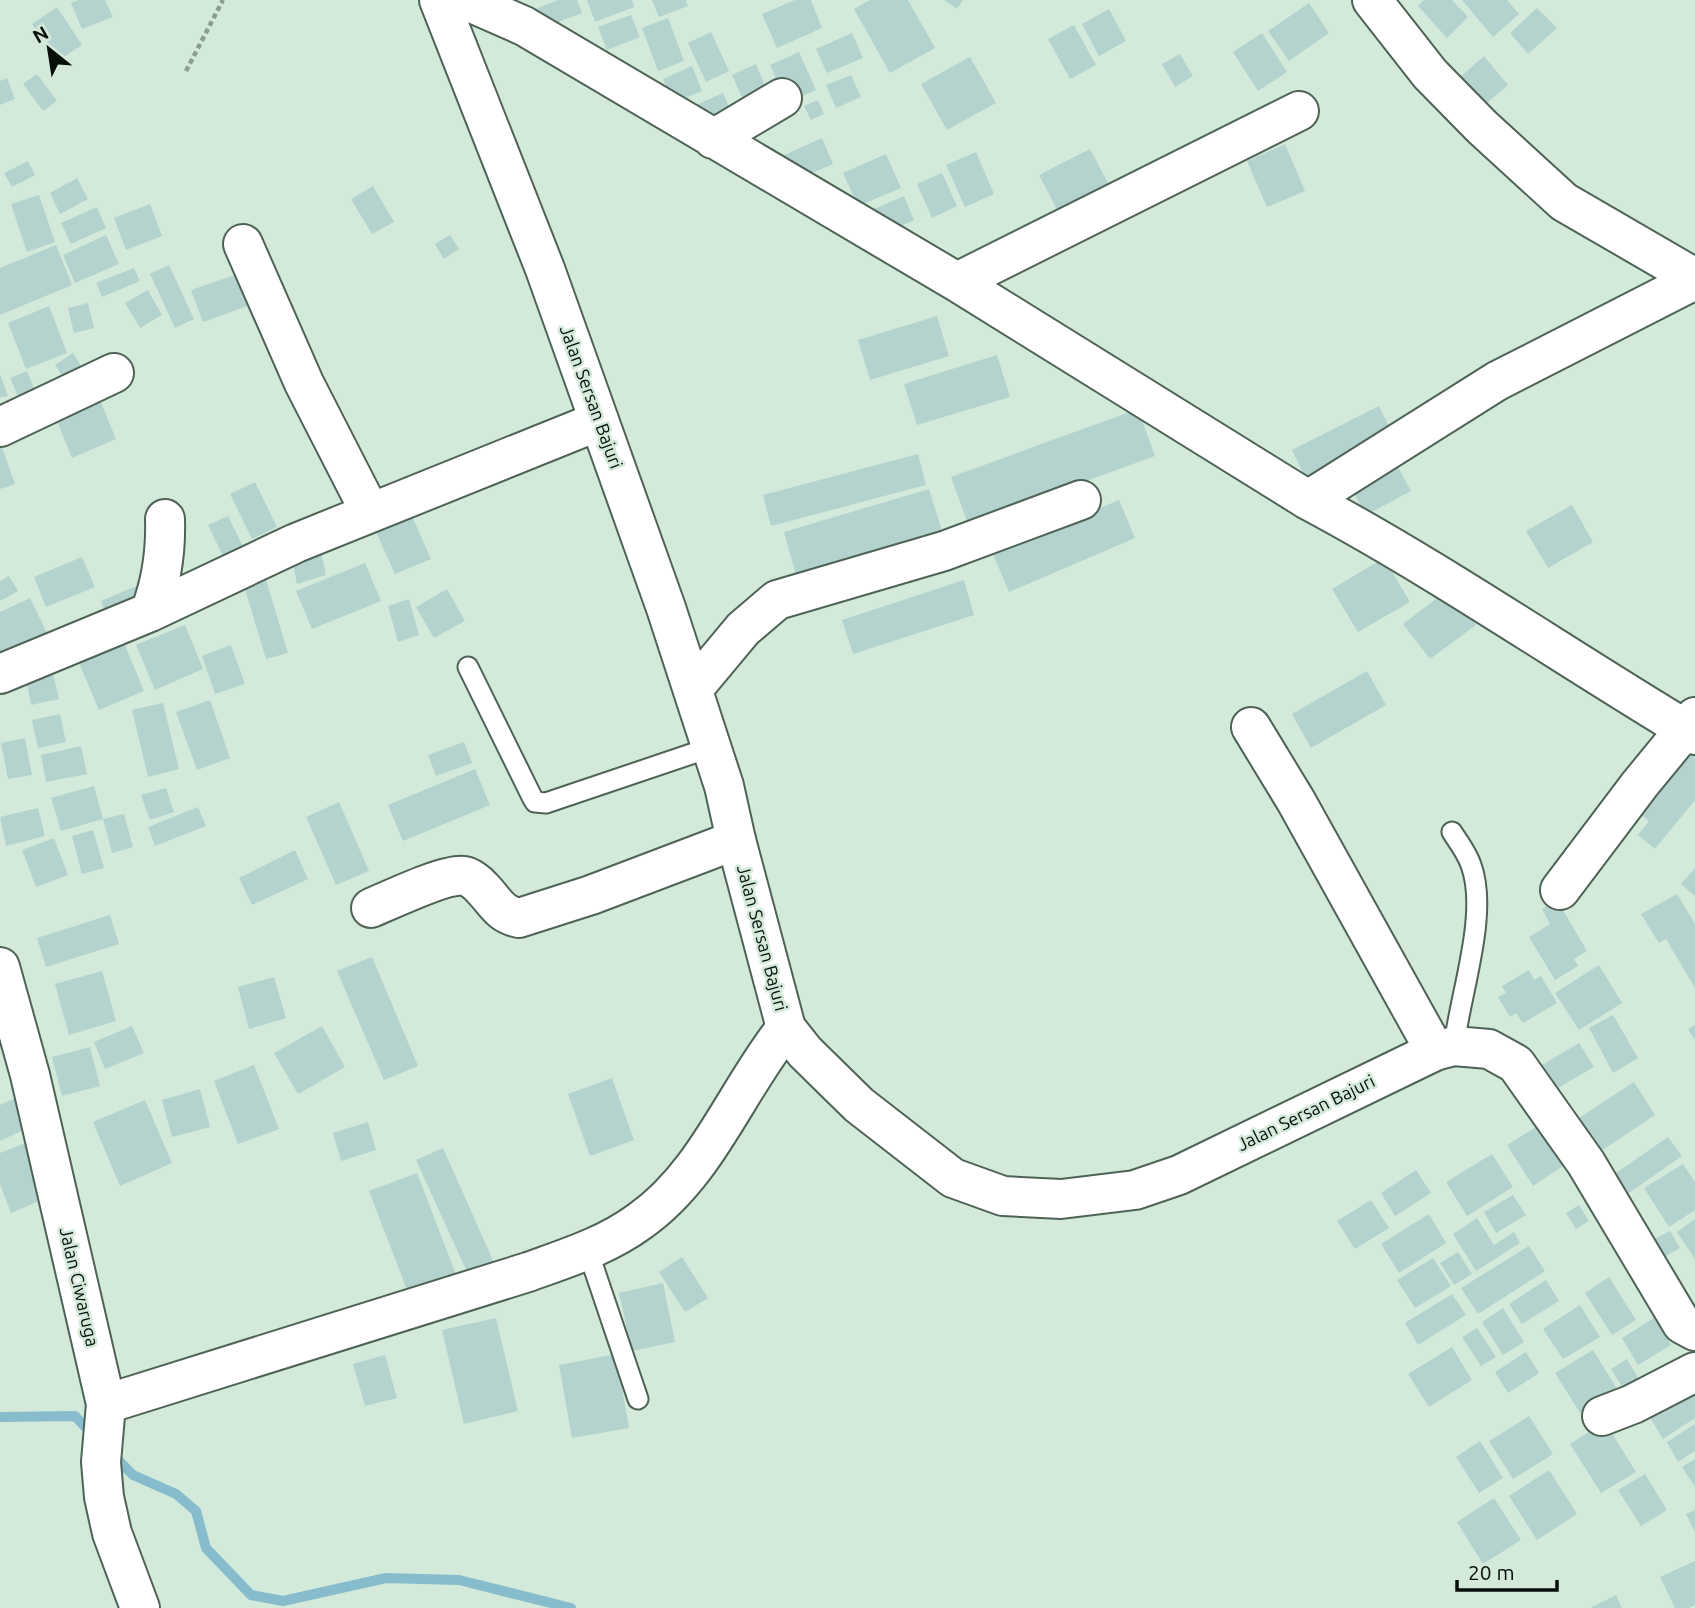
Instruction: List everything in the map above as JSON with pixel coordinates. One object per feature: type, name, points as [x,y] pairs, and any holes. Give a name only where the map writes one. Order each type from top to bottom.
[{"type":"street","name":"Jalan Sersan Bajuri","points":[[439,0],[545,269],[693,689],[724,786],[786,1028],[805,1052],[859,1105],[953,1178],[1003,1196],[1061,1199],[1135,1190],[1179,1175],[1445,1049]]},
{"type":"street","points":[[465,0],[524,26],[957,282],[1308,500],[1691,727],[1560,890]]},
{"type":"street","points":[[1372,0],[1430,74],[1482,127],[1564,202],[1695,279]]},
{"type":"street","points":[[713,139],[782,98]]},
{"type":"street","points":[[957,282],[1299,111]]},
{"type":"street","points":[[243,244],[304,383],[370,512]]},
{"type":"street","points":[[1308,500],[1497,381],[1695,279]]},
{"type":"street","points":[[0,427],[114,373]]},
{"type":"street","points":[[0,674],[150,612],[296,543],[599,421]]},
{"type":"street","points":[[693,689],[743,629],[777,600],[944,551],[1081,500]]},
{"type":"street","points":[[150,612],[158,591],[166,547],[165,519]]},
{"type":"street","points":[[1251,727],[1445,1049],[1489,1049],[1516,1064],[1586,1163],[1682,1324],[1695,1331]]},
{"type":"street","points":[[371,908],[449,877],[466,876],[481,886],[498,909],[519,918],[591,895],[736,840]]},
{"type":"street","name":"Jalan Ciwaruga","points":[[0,967],[30,1075],[106,1404],[101,1462],[104,1497],[112,1533],[140,1608]]},
{"type":"street","points":[[106,1404],[588,1251],[643,1220],[677,1187],[700,1160],[758,1067],[786,1028]]},
{"type":"street","points":[[1602,1416],[1633,1404],[1695,1372]]},
{"type":"lane","points":[[468,667],[532,797],[540,803],[712,747]]},
{"type":"lane","points":[[1445,1049],[1458,1013],[1477,923],[1478,900],[1472,866],[1452,832]]},
{"type":"lane","points":[[588,1251],[638,1399]]},
{"type":"path","points":[[186,71],[223,0]]},
{"type":"building","points":[[79,0],[105,0],[113,17],[82,29],[71,3]]},
{"type":"building","points":[[558,0],[577,0],[582,13],[540,29],[533,10]]},
{"type":"building","points":[[587,0],[632,0],[634,7],[595,22]]},
{"type":"building","points":[[652,0],[686,0],[688,6],[659,17]]},
{"type":"building","points":[[795,0],[811,0],[822,28],[777,48],[762,14]]},
{"type":"building","points":[[870,0],[908,0],[935,48],[890,73],[854,9]]},
{"type":"building","points":[[944,0],[963,0],[957,9]]},
{"type":"building","points":[[1424,0],[1452,0],[1468,17],[1447,38],[1418,6]]},
{"type":"building","points":[[1462,0],[1507,0],[1519,14],[1493,37]]},
{"type":"building","points":[[1309,3],[1329,33],[1289,61],[1268,31]]},
{"type":"building","points":[[57,7],[82,45],[56,62],[32,24]]},
{"type":"building","points":[[1537,8],[1557,28],[1528,54],[1510,33]]},
{"type":"building","points":[[1109,9],[1126,41],[1099,56],[1082,24]]},
{"type":"building","points":[[631,15],[640,37],[607,50],[598,27]]},
{"type":"building","points":[[668,18],[684,61],[658,71],[642,28]]},
{"type":"building","points":[[1074,25],[1096,65],[1070,79],[1048,39]]},
{"type":"building","points":[[711,32],[729,71],[706,82],[688,43]]},
{"type":"building","points":[[852,33],[863,58],[827,73],[816,49]]},
{"type":"building","points":[[1262,33],[1287,72],[1258,91],[1233,52]]},
{"type":"building","points":[[799,52],[816,90],[787,103],[770,65]]},
{"type":"building","points":[[1180,54],[1193,76],[1175,87],[1162,64]]},
{"type":"building","points":[[1484,56],[1508,85],[1482,107],[1458,79]]},
{"type":"building","points":[[970,57],[996,103],[947,130],[921,84]]},
{"type":"building","points":[[756,64],[772,103],[749,113],[732,75]]},
{"type":"building","points":[[692,66],[702,91],[673,103],[663,79]]},
{"type":"building","points":[[37,74],[57,101],[43,111],[23,84]]},
{"type":"building","points":[[851,75],[861,97],[836,108],[826,85]]},
{"type":"building","points":[[7,78],[15,99],[0,105],[0,81]]},
{"type":"building","points":[[723,93],[734,118],[709,129],[698,104]]},
{"type":"building","points":[[818,100],[824,114],[811,120],[804,106]]},
{"type":"building","points":[[822,138],[833,164],[793,181],[782,156]]},
{"type":"building","points":[[1285,144],[1305,191],[1267,207],[1247,161]]},
{"type":"building","points":[[1090,149],[1116,198],[1065,225],[1039,175]]},
{"type":"building","points":[[976,152],[994,194],[965,207],[946,165]]},
{"type":"building","points":[[886,154],[901,188],[858,206],[843,173]]},
{"type":"building","points":[[28,161],[35,175],[12,187],[4,173]]},
{"type":"building","points":[[942,173],[957,206],[932,218],[917,184]]},
{"type":"building","points":[[77,178],[88,199],[60,214],[50,193]]},
{"type":"building","points":[[373,186],[394,222],[372,234],[351,199]]},
{"type":"building","points":[[39,195],[55,242],[27,252],[11,204]]},
{"type":"building","points":[[904,196],[914,220],[883,234],[872,210]]},
{"type":"building","points":[[150,204],[162,236],[126,250],[114,218]]},
{"type":"building","points":[[97,207],[106,228],[71,244],[61,223]]},
{"type":"building","points":[[106,235],[119,264],[75,283],[63,255]]},
{"type":"building","points":[[450,235],[459,249],[444,259],[435,244]]},
{"type":"building","points":[[56,245],[72,285],[0,315],[0,268]]},
{"type":"building","points":[[169,265],[194,319],[175,328],[150,274]]},
{"type":"building","points":[[134,268],[140,281],[102,297],[96,283]]},
{"type":"building","points":[[250,270],[261,301],[203,322],[191,290]]},
{"type":"building","points":[[148,290],[162,315],[140,328],[125,303]]},
{"type":"building","points":[[88,303],[94,328],[74,333],[68,308]]},
{"type":"building","points":[[49,306],[67,353],[26,369],[8,323]]},
{"type":"building","points":[[937,316],[949,356],[870,380],[858,340]]},
{"type":"building","points":[[73,353],[90,380],[72,391],[55,365]]},
{"type":"building","points":[[997,355],[1010,397],[917,425],[904,384]]},
{"type":"building","points":[[27,371],[41,405],[25,412],[10,378]]},
{"type":"building","points":[[0,374],[8,396],[0,398]]},
{"type":"building","points":[[99,398],[116,439],[72,458],[55,416]]},
{"type":"building","points":[[1379,406],[1395,439],[1308,483],[1292,450]]},
{"type":"building","points":[[1138,409],[1155,456],[968,524],[951,477]]},
{"type":"building","points":[[0,442],[15,484],[0,489]]},
{"type":"building","points":[[918,454],[926,485],[771,526],[763,495]]},
{"type":"building","points":[[1392,456],[1411,491],[1366,515],[1347,481]]},
{"type":"building","points":[[255,482],[277,527],[252,539],[230,494]]},
{"type":"building","points":[[929,489],[942,531],[796,575],[784,532]]},
{"type":"building","points":[[1119,500],[1135,538],[1009,592],[993,554]]},
{"type":"building","points":[[1572,505],[1593,542],[1548,568],[1526,531]]},
{"type":"building","points":[[408,507],[431,559],[395,574],[372,523]]},
{"type":"building","points":[[228,516],[245,551],[225,560],[208,525]]},
{"type":"building","points":[[319,544],[326,575],[297,584],[292,558]]},
{"type":"building","points":[[82,557],[95,587],[46,607],[34,577]]},
{"type":"building","points":[[1384,558],[1410,602],[1358,632],[1332,589]]},
{"type":"building","points":[[365,563],[381,601],[312,629],[296,591]]},
{"type":"building","points":[[264,573],[288,653],[266,659],[242,579]]},
{"type":"building","points":[[9,576],[18,591],[0,601],[0,581]]},
{"type":"building","points":[[964,580],[974,615],[853,654],[842,620]]},
{"type":"building","points":[[141,584],[148,602],[108,619],[101,601]]},
{"type":"building","points":[[447,589],[465,621],[434,638],[416,607]]},
{"type":"building","points":[[1449,589],[1476,625],[1430,659],[1403,624]]},
{"type":"building","points":[[30,598],[47,633],[0,655],[0,612]]},
{"type":"building","points":[[409,599],[419,635],[398,642],[388,606]]},
{"type":"building","points":[[185,625],[203,669],[155,690],[136,645]]},
{"type":"building","points":[[124,643],[144,691],[99,710],[79,663]]},
{"type":"building","points":[[231,645],[245,684],[215,694],[202,656]]},
{"type":"building","points":[[1367,671],[1386,705],[1311,748],[1292,714]]},
{"type":"building","points":[[53,673],[59,699],[31,705],[26,678]]},
{"type":"building","points":[[210,700],[230,758],[197,770],[176,712]]},
{"type":"building","points":[[163,703],[179,769],[148,777],[132,710]]},
{"type":"building","points":[[60,714],[66,742],[38,748],[32,720]]},
{"type":"building","points":[[25,738],[32,775],[8,779],[1,743]]},
{"type":"building","points":[[464,742],[472,763],[436,776],[428,755]]},
{"type":"building","points":[[81,746],[87,774],[46,782],[41,755]]},
{"type":"building","points":[[1695,747],[1695,800],[1655,849],[1638,835],[1649,821],[1630,806]]},
{"type":"building","points":[[475,769],[490,805],[403,841],[388,805]]},
{"type":"building","points":[[94,786],[103,819],[61,831],[51,798]]},
{"type":"building","points":[[166,788],[174,812],[150,820],[141,795]]},
{"type":"building","points":[[339,802],[369,871],[336,885],[306,817]]},
{"type":"building","points":[[198,807],[206,826],[155,846],[148,827]]},
{"type":"building","points":[[38,808],[45,836],[6,846],[0,817]]},
{"type":"building","points":[[124,814],[133,847],[112,853],[103,819]]},
{"type":"building","points":[[93,830],[104,868],[82,874],[72,836]]},
{"type":"building","points":[[54,838],[68,875],[36,887],[22,850]]},
{"type":"building","points":[[295,850],[308,879],[252,905],[239,878]]},
{"type":"building","points":[[1695,868],[1695,896],[1681,884]]},
{"type":"building","points":[[1677,894],[1695,924],[1695,988],[1666,939],[1659,943],[1641,914]]},
{"type":"building","points":[[1557,900],[1587,951],[1574,959],[1578,966],[1555,980],[1529,937],[1550,924],[1542,909]]},
{"type":"building","points":[[110,915],[119,944],[46,967],[37,938]]},
{"type":"building","points":[[372,957],[418,1066],[384,1080],[337,971]]},
{"type":"building","points":[[1599,965],[1622,1003],[1579,1030],[1555,993]]},
{"type":"building","points":[[1529,970],[1534,980],[1541,976],[1557,1003],[1523,1023],[1516,1013],[1510,1017],[1498,997],[1506,993],[1502,986]]},
{"type":"building","points":[[102,971],[116,1021],[69,1035],[55,984]]},
{"type":"building","points":[[274,977],[286,1018],[249,1029],[238,987]]},
{"type":"building","points":[[1613,1015],[1638,1058],[1613,1073],[1589,1028]]},
{"type":"building","points":[[1695,1025],[1695,1040],[1688,1029]]},
{"type":"building","points":[[132,1026],[144,1053],[105,1069],[94,1042]]},
{"type":"building","points":[[322,1026],[345,1067],[298,1094],[274,1053]]},
{"type":"building","points":[[1579,1043],[1594,1067],[1551,1092],[1537,1068]]},
{"type":"building","points":[[90,1047],[100,1086],[62,1096],[52,1057]]},
{"type":"building","points":[[254,1065],[279,1129],[238,1144],[214,1081]]},
{"type":"building","points":[[612,1078],[634,1140],[590,1156],[568,1094]]},
{"type":"building","points":[[1634,1082],[1655,1115],[1601,1151],[1579,1118]]},
{"type":"building","points":[[200,1089],[210,1127],[172,1137],[162,1100]]},
{"type":"building","points":[[20,1096],[34,1125],[0,1141],[0,1105]]},
{"type":"building","points":[[145,1100],[172,1163],[120,1186],[93,1122]]},
{"type":"building","points":[[368,1122],[376,1150],[341,1161],[333,1133]]},
{"type":"building","points":[[1538,1126],[1563,1166],[1533,1186],[1507,1145]]},
{"type":"building","points":[[1668,1137],[1682,1156],[1619,1200],[1606,1180]]},
{"type":"building","points":[[31,1141],[53,1195],[11,1213],[0,1184],[0,1153]]},
{"type":"building","points":[[443,1148],[499,1274],[473,1285],[416,1160]]},
{"type":"building","points":[[1492,1154],[1513,1187],[1467,1216],[1446,1182]]},
{"type":"building","points":[[1683,1164],[1695,1182],[1695,1210],[1669,1227],[1644,1188]]},
{"type":"building","points":[[1416,1170],[1431,1193],[1395,1216],[1381,1193]]},
{"type":"building","points":[[417,1173],[457,1277],[409,1295],[369,1191]]},
{"type":"building","points":[[1513,1195],[1526,1215],[1496,1233],[1484,1212]]},
{"type":"building","points":[[1371,1200],[1389,1228],[1355,1249],[1337,1221]]},
{"type":"building","points":[[1579,1205],[1589,1221],[1576,1229],[1566,1213]]},
{"type":"building","points":[[1429,1214],[1446,1243],[1399,1273],[1381,1244]]},
{"type":"building","points":[[1477,1218],[1494,1245],[1514,1232],[1520,1243],[1476,1271],[1453,1234]]},
{"type":"building","points":[[1695,1219],[1695,1259],[1677,1232]]},
{"type":"building","points":[[1670,1231],[1680,1248],[1655,1262],[1645,1244]]},
{"type":"building","points":[[1529,1246],[1545,1271],[1478,1314],[1461,1288]]},
{"type":"building","points":[[1458,1252],[1472,1274],[1454,1285],[1440,1263]]},
{"type":"building","points":[[682,1257],[708,1298],[685,1312],[659,1272]]},
{"type":"building","points":[[1433,1258],[1451,1286],[1415,1308],[1397,1280]]},
{"type":"building","points":[[1609,1277],[1636,1320],[1612,1335],[1585,1293]]},
{"type":"building","points":[[1546,1280],[1559,1301],[1522,1324],[1509,1304]]},
{"type":"building","points":[[663,1283],[675,1342],[632,1351],[619,1293]]},
{"type":"building","points":[[1452,1294],[1466,1315],[1418,1345],[1405,1323]]},
{"type":"building","points":[[1580,1305],[1600,1337],[1563,1359],[1543,1329]]},
{"type":"building","points":[[1503,1308],[1524,1342],[1503,1355],[1482,1322]]},
{"type":"building","points":[[496,1318],[518,1411],[464,1424],[442,1330]]},
{"type":"building","points":[[1654,1318],[1671,1345],[1638,1365],[1622,1338]]},
{"type":"building","points":[[1477,1328],[1496,1357],[1481,1366],[1462,1337]]},
{"type":"building","points":[[1452,1347],[1472,1380],[1429,1407],[1408,1374]]},
{"type":"building","points":[[1593,1350],[1617,1389],[1580,1413],[1555,1373]]},
{"type":"building","points":[[1526,1352],[1539,1373],[1508,1393],[1495,1372]]},
{"type":"building","points":[[616,1354],[629,1428],[572,1438],[559,1365]]},
{"type":"building","points":[[385,1355],[397,1398],[365,1406],[353,1364]]},
{"type":"building","points":[[1627,1359],[1639,1379],[1623,1388],[1611,1369]]},
{"type":"building","points":[[1695,1393],[1695,1418],[1663,1439],[1649,1416]]},
{"type":"building","points":[[1529,1416],[1553,1454],[1513,1479],[1489,1441]]},
{"type":"building","points":[[1605,1422],[1636,1472],[1601,1493],[1570,1444]]},
{"type":"building","points":[[1695,1424],[1695,1451],[1678,1462],[1667,1442]]},
{"type":"building","points":[[1480,1441],[1503,1478],[1479,1493],[1456,1457]]},
{"type":"building","points":[[1695,1459],[1695,1487],[1682,1467]]},
{"type":"building","points":[[1549,1470],[1577,1514],[1537,1540],[1509,1496]]},
{"type":"building","points":[[1645,1474],[1667,1510],[1641,1526],[1618,1490]]},
{"type":"building","points":[[1494,1498],[1521,1540],[1483,1564],[1457,1522]]},
{"type":"building","points":[[1695,1510],[1695,1532],[1686,1514]]},
{"type":"building","points":[[1695,1561],[1695,1605],[1675,1608],[1660,1577]]},
{"type":"building","points":[[1616,1595],[1622,1608],[1590,1608]]},
{"type":"waterway","points":[[0,1417],[75,1416],[93,1435]]},
{"type":"waterway","points":[[111,1453],[133,1475],[176,1494],[196,1511],[206,1548],[251,1595],[283,1601],[386,1578],[459,1580],[571,1608]]}]
